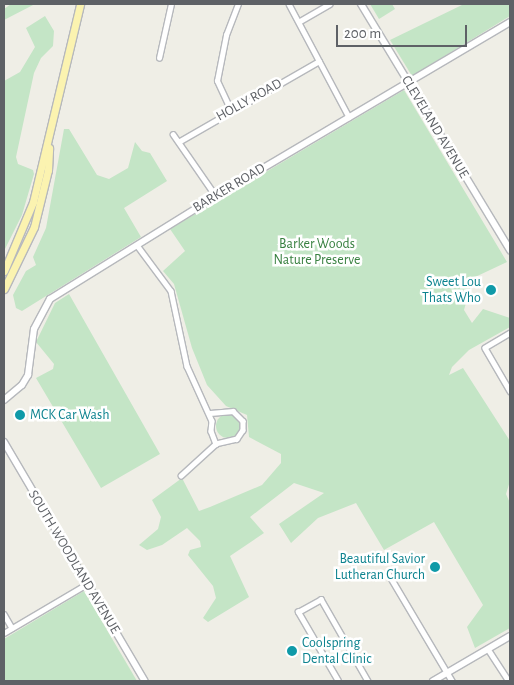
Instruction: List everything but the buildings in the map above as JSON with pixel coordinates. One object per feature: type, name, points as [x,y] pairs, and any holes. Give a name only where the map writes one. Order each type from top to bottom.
[{"type":"main road","points":[[4,271],[25,227],[42,160],[49,146],[80,4]]},
{"type":"main road","points":[[4,289],[34,227],[50,160],[49,146]]},
{"type":"street","points":[[159,58],[171,4]]},
{"type":"street","points":[[231,111],[217,81],[226,35],[238,4]]},
{"type":"street","points":[[289,4],[300,21],[349,117]]},
{"type":"street","points":[[300,21],[329,4]]},
{"type":"street","name":"CLEVELAND AVENUE","points":[[361,4],[510,250]]},
{"type":"street","name":"BARKER ROAD","points":[[4,400],[22,385],[28,375],[34,329],[50,299],[216,196],[510,22]]},
{"type":"street","name":"HOLLY ROAD","points":[[180,141],[319,61]]},
{"type":"street","points":[[173,134],[180,141],[216,196]]},
{"type":"street","points":[[136,245],[171,291],[187,366],[210,413],[216,444]]},
{"type":"street","points":[[510,333],[485,348],[510,391]]},
{"type":"street","points":[[181,476],[216,444],[237,439],[243,430],[242,421],[233,411],[210,413]]},
{"type":"street","name":"SOUTH WOODLAND AVENUE","points":[[5,447],[145,681]]},
{"type":"street","points":[[388,573],[452,681]]},
{"type":"street","points":[[4,633],[87,584]]},
{"type":"street","points":[[338,681],[298,612],[321,599],[368,681]]},
{"type":"street","points":[[4,614],[12,628]]},
{"type":"street","points":[[433,681],[510,636]]},
{"type":"street","points":[[488,649],[509,681]]},
{"type":"green space","points":[[11,4],[35,4],[4,20],[4,9]]},
{"type":"green space","points":[[370,4],[392,4],[395,9],[379,19]]},
{"type":"green space","points":[[464,4],[510,4],[510,16],[412,76],[390,40]]},
{"type":"green space","points":[[45,16],[54,31],[53,46],[41,58],[34,73],[16,157],[18,164],[33,170],[34,174],[22,215],[4,251],[4,81],[20,72],[35,47],[26,28]]},
{"type":"green space","name":"Barker Woods Nature Preserve","points":[[404,90],[507,262],[473,278],[464,310],[472,323],[483,309],[510,318],[510,327],[469,350],[452,367],[449,375],[463,368],[510,441],[510,481],[506,494],[510,503],[510,628],[475,648],[467,627],[483,605],[434,522],[384,550],[356,503],[318,518],[291,543],[279,524],[324,493],[294,483],[250,517],[264,533],[230,556],[249,597],[208,622],[203,618],[216,598],[213,586],[188,555],[190,550],[201,547],[200,541],[187,528],[162,545],[147,550],[139,545],[158,529],[161,517],[152,500],[182,478],[199,511],[262,485],[281,463],[281,454],[249,437],[247,415],[226,406],[207,385],[192,348],[174,284],[163,271],[185,251],[170,229]]},
{"type":"green space","points":[[64,129],[69,129],[97,175],[109,179],[128,168],[135,142],[142,151],[150,153],[167,181],[124,208],[141,237],[22,311],[16,308],[13,295],[26,271],[36,265],[33,257],[46,228]]},
{"type":"green space","points":[[69,294],[160,454],[101,488],[36,378],[53,369],[54,364],[36,342],[55,303]]},
{"type":"green space","points":[[228,414],[233,415],[239,421],[239,431],[233,437],[228,438],[223,437],[217,431],[216,426],[217,421],[223,415]]},
{"type":"green space","points":[[84,591],[137,681],[4,681],[4,639]]},
{"type":"place","name":"Sweet Lou Thats Who","points":[[491,290]]},
{"type":"place","name":"MCK Car Wash","points":[[20,415]]},
{"type":"place","name":"Beautiful Savior Lutheran Church","points":[[435,567]]},
{"type":"place","name":"Coolspring Dental Clinic","points":[[292,651]]}]
